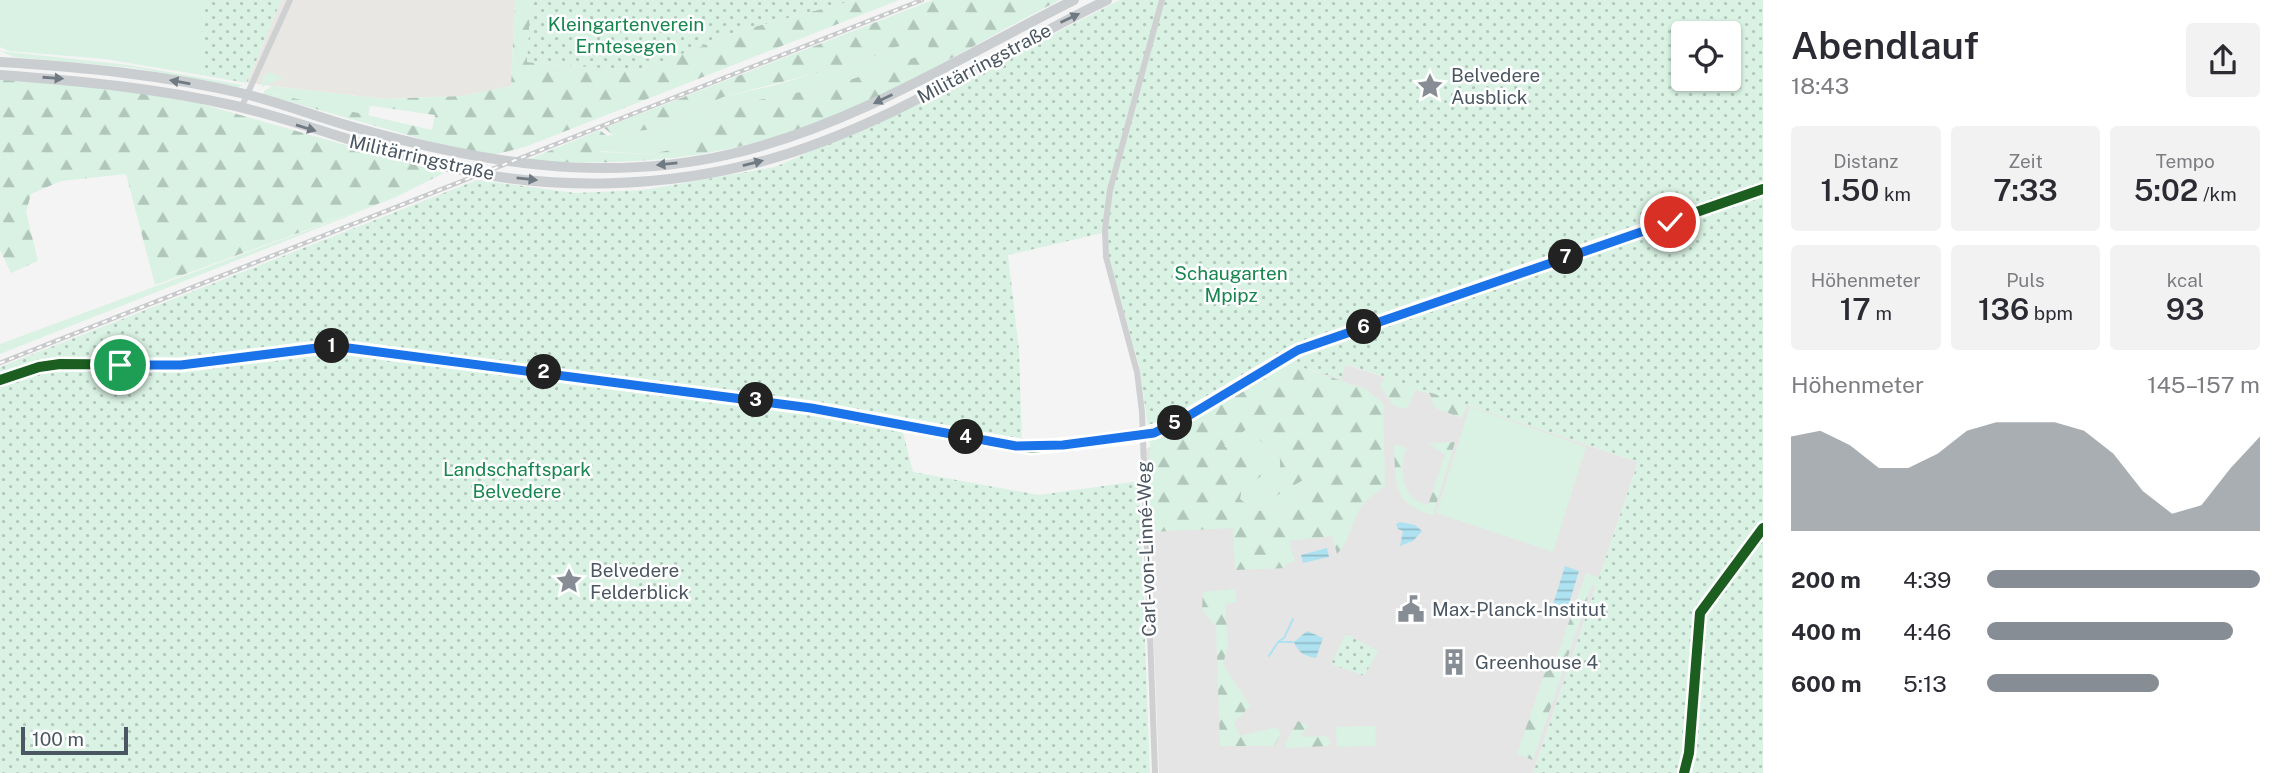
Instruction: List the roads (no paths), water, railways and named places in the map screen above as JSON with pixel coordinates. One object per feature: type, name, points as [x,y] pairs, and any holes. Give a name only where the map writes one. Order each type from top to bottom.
[{"type":"main road","name":"Militärringstraße","points":[[0,62],[105,69],[247,94],[353,127],[503,162],[598,169],[682,163],[773,143],[850,114],[1074,0]]},
{"type":"main road","name":"Militärringstraße","points":[[0,75],[106,82],[241,108],[397,155],[495,176],[597,183],[682,177],[776,157],[856,128],[1107,0]]},
{"type":"main road","points":[[0,55],[14,63]]},
{"type":"street","points":[[241,108],[290,0]]},
{"type":"street","name":"Carl-von-Linné-Weg","points":[[1154,773],[1143,436],[1138,372],[1106,257],[1105,229],[1110,190],[1162,0]]},
{"type":"street","points":[[0,380],[50,366],[181,365],[333,346],[811,408],[1031,448],[1143,436],[1178,422],[1298,350],[1763,189]]},
{"type":"water","points":[[1400,522],[1415,525],[1422,531],[1413,541],[1400,546],[1403,531],[1398,529],[1396,524]]},
{"type":"water","points":[[1327,548],[1329,557],[1303,563],[1301,555]]},
{"type":"water","points":[[1565,566],[1579,571],[1566,613],[1561,615],[1551,611]]},
{"type":"water","points":[[1307,631],[1323,638],[1316,658],[1302,653],[1294,642]]},
{"type":"waterway","points":[[1279,641],[1284,638],[1293,619]]},
{"type":"waterway","points":[[1269,656],[1278,642],[1294,642]]},
{"type":"railway","points":[[0,363],[922,0]]},
{"type":"place","name":"Belvedere Ausblick","points":[[1430,86]]},
{"type":"place","name":"Belvedere Felderblick","points":[[569,581]]},
{"type":"place","name":"Max-Planck-Institut","points":[[1411,609]]},
{"type":"place","name":"Greenhouse 4","points":[[1454,662]]},
{"type":"park label","name":"Kleingartenverein Erntesegen","points":[[626,35]]},
{"type":"park label","name":"Schaugarten Mpipz","points":[[1231,284]]},
{"type":"park label","name":"Landschaftspark Belvedere","points":[[517,480]]}]
